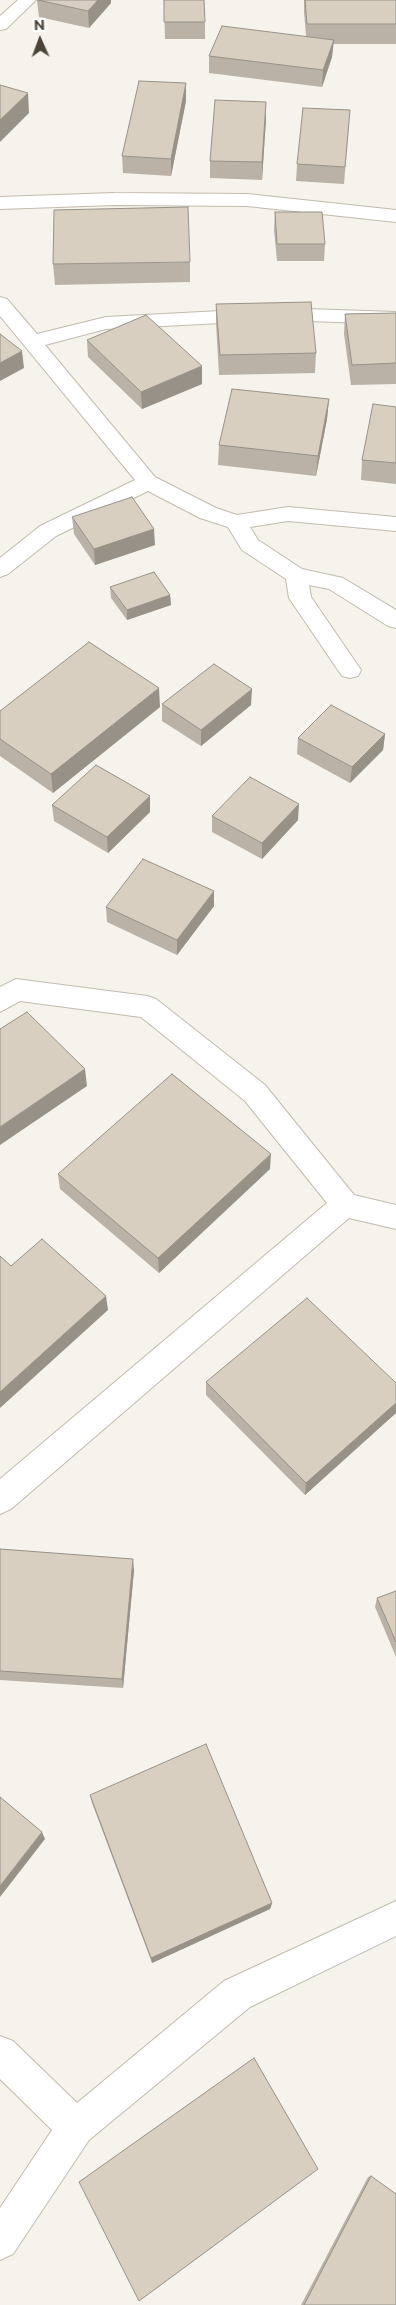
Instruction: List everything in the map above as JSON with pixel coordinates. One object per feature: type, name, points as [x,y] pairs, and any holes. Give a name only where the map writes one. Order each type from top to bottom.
[{"type":"street","points":[[0,2],[24,4]]},
{"type":"street","points":[[0,25],[24,4]]},
{"type":"street","points":[[0,203],[114,199],[247,200],[396,216]]},
{"type":"street","points":[[0,303],[148,482],[208,513],[236,522],[288,514],[396,524]]},
{"type":"street","points":[[31,342],[106,323],[278,314],[396,318]]},
{"type":"street","points":[[0,569],[48,531],[148,482]]},
{"type":"street","points":[[236,522],[250,545],[296,575],[335,583],[396,620]]},
{"type":"street","points":[[296,575],[300,598],[350,670]]},
{"type":"street","points":[[0,1001],[16,990],[147,1007],[255,1093],[345,1205],[396,1217]]},
{"type":"street","points":[[0,1499],[345,1205]]},
{"type":"street","points":[[0,2241],[76,2126],[236,1994],[396,1918]]},
{"type":"street","points":[[0,2054],[76,2126]]},
{"type":"building","points":[[38,0],[98,0],[88,11]]},
{"type":"building","points":[[164,0],[204,0],[205,22],[164,22]]},
{"type":"building","points":[[305,0],[396,0],[396,24],[307,24]]},
{"type":"building","points":[[222,26],[334,40],[323,70],[209,56]]},
{"type":"building","points":[[139,81],[186,83],[171,159],[122,156]]},
{"type":"building","points":[[0,85],[28,93],[0,120]]},
{"type":"building","points":[[215,100],[266,102],[262,162],[210,161]]},
{"type":"building","points":[[303,108],[350,110],[345,167],[297,164]]},
{"type":"building","points":[[188,207],[190,262],[53,264],[54,210]]},
{"type":"building","points":[[275,212],[322,212],[325,244],[277,244]]},
{"type":"building","points":[[311,302],[316,353],[220,355],[216,304]]},
{"type":"building","points":[[396,313],[396,363],[352,365],[345,314]]},
{"type":"building","points":[[146,315],[202,366],[141,392],[87,340]]},
{"type":"building","points":[[0,334],[22,351],[0,363]]},
{"type":"building","points":[[232,389],[329,399],[318,456],[219,445]]},
{"type":"building","points":[[373,404],[396,407],[396,463],[362,460]]},
{"type":"building","points":[[132,497],[154,529],[94,549],[72,517]]},
{"type":"building","points":[[154,572],[170,595],[127,610],[110,587]]},
{"type":"building","points":[[89,642],[159,688],[51,774],[0,739],[0,711]]},
{"type":"building","points":[[214,664],[252,689],[201,730],[162,704]]},
{"type":"building","points":[[331,705],[385,734],[352,767],[298,738]]},
{"type":"building","points":[[96,765],[150,796],[107,837],[52,805]]},
{"type":"building","points":[[250,777],[299,804],[262,843],[212,816]]},
{"type":"building","points":[[143,859],[214,891],[177,940],[106,907]]},
{"type":"building","points":[[27,1012],[85,1069],[0,1127],[0,1029]]},
{"type":"building","points":[[172,1074],[271,1154],[158,1258],[58,1174]]},
{"type":"building","points":[[42,1239],[106,1296],[0,1392],[0,1256],[11,1266]]},
{"type":"building","points":[[307,1298],[396,1383],[396,1403],[306,1483],[206,1382]]},
{"type":"building","points":[[0,1549],[133,1559],[122,1679],[0,1671]]},
{"type":"building","points":[[396,1591],[396,1642],[377,1598]]},
{"type":"building","points":[[206,1744],[272,1903],[151,1958],[90,1795]]},
{"type":"building","points":[[0,1797],[42,1832],[0,1886]]},
{"type":"building","points":[[254,2058],[318,2169],[139,2301],[79,2182]]},
{"type":"building","points":[[371,2176],[396,2194],[396,2305],[304,2305]]}]
